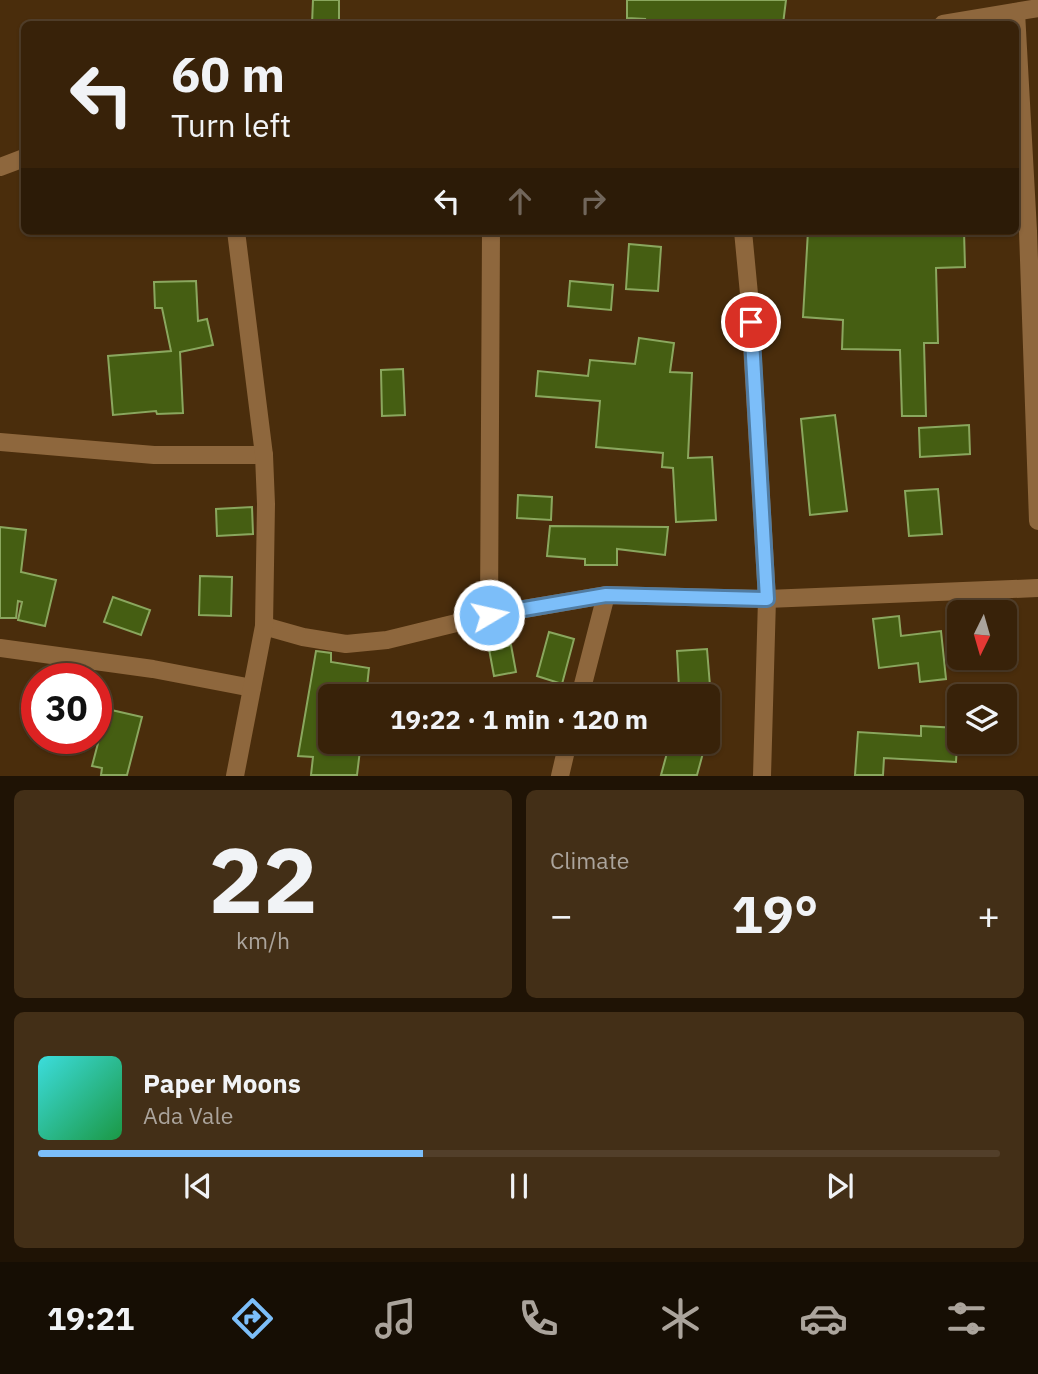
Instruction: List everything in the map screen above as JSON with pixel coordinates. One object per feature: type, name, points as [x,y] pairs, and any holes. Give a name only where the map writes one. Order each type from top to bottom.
[{"type":"street","points":[[961,21],[1038,8]]},
{"type":"street","points":[[1016,12],[1016,21]]},
{"type":"street","points":[[1019,66],[1028,230],[1038,521]]},
{"type":"street","points":[[0,167],[21,159]]},
{"type":"street","points":[[235,775],[264,626],[266,503],[264,455],[236,235]]},
{"type":"street","points":[[489,615],[491,235]]},
{"type":"street","points":[[743,235],[767,599],[762,775]]},
{"type":"street","points":[[0,442],[154,455],[264,455]]},
{"type":"street","points":[[264,626],[303,637],[346,643],[387,640],[489,615],[606,595],[767,599],[1038,588]]},
{"type":"street","points":[[583,684],[606,595]]},
{"type":"street","points":[[0,648],[153,669],[252,688]]},
{"type":"street","points":[[560,775],[565,754]]},
{"type":"building","points":[[313,0],[339,0],[339,21],[312,21]]},
{"type":"building","points":[[627,0],[786,0],[783,21],[645,21],[627,18]]},
{"type":"building","points":[[808,235],[964,235],[965,267],[936,268],[938,343],[924,343],[926,416],[902,416],[900,350],[842,349],[843,320],[803,317]]},
{"type":"building","points":[[629,244],[661,247],[658,291],[626,289]]},
{"type":"building","points":[[196,281],[198,321],[207,319],[213,345],[180,352],[183,413],[157,414],[156,411],[113,415],[108,356],[171,351],[162,308],[155,308],[154,282]]},
{"type":"building","points":[[570,281],[613,285],[611,310],[568,306]]},
{"type":"building","points":[[639,338],[674,343],[670,372],[692,373],[688,458],[712,457],[716,520],[676,522],[673,468],[662,467],[663,453],[596,447],[600,401],[536,396],[538,371],[588,376],[590,360],[635,364]]},
{"type":"building","points":[[403,369],[405,415],[382,416],[381,370]]},
{"type":"building","points":[[835,415],[847,511],[810,515],[801,419]]},
{"type":"building","points":[[969,425],[970,454],[920,457],[919,428]]},
{"type":"building","points":[[938,489],[942,534],[909,536],[905,491]]},
{"type":"building","points":[[518,495],[552,497],[551,520],[517,518]]},
{"type":"building","points":[[252,507],[253,534],[217,536],[216,509]]},
{"type":"building","points":[[550,526],[668,527],[665,555],[617,549],[617,565],[585,565],[585,559],[547,556]]},
{"type":"building","points":[[0,527],[26,530],[21,572],[56,580],[45,626],[18,620],[22,602],[18,601],[16,618],[0,618]]},
{"type":"building","points":[[200,576],[232,577],[231,616],[199,615]]},
{"type":"building","points":[[113,597],[150,610],[141,635],[104,622]]},
{"type":"building","points":[[899,616],[901,636],[941,631],[946,679],[920,682],[918,663],[879,668],[873,619]]},
{"type":"building","points":[[549,632],[574,639],[562,684],[537,676]]},
{"type":"building","points":[[511,645],[516,672],[494,676],[489,649]]},
{"type":"building","points":[[707,649],[710,684],[679,684],[677,651]]},
{"type":"building","points":[[316,651],[331,653],[331,662],[369,668],[367,684],[318,684],[318,754],[360,754],[357,775],[311,775],[313,757],[298,756]]},
{"type":"building","points":[[112,710],[142,717],[127,775],[101,775],[102,768],[92,766],[95,754],[112,754]]},
{"type":"building","points":[[921,726],[947,727],[947,754],[956,754],[956,762],[884,758],[883,775],[855,775],[858,732],[921,736]]},
{"type":"building","points":[[667,754],[703,754],[697,775],[661,775]]},
{"type":"route","points":[[489,615],[606,595],[767,599],[751,322]]}]
